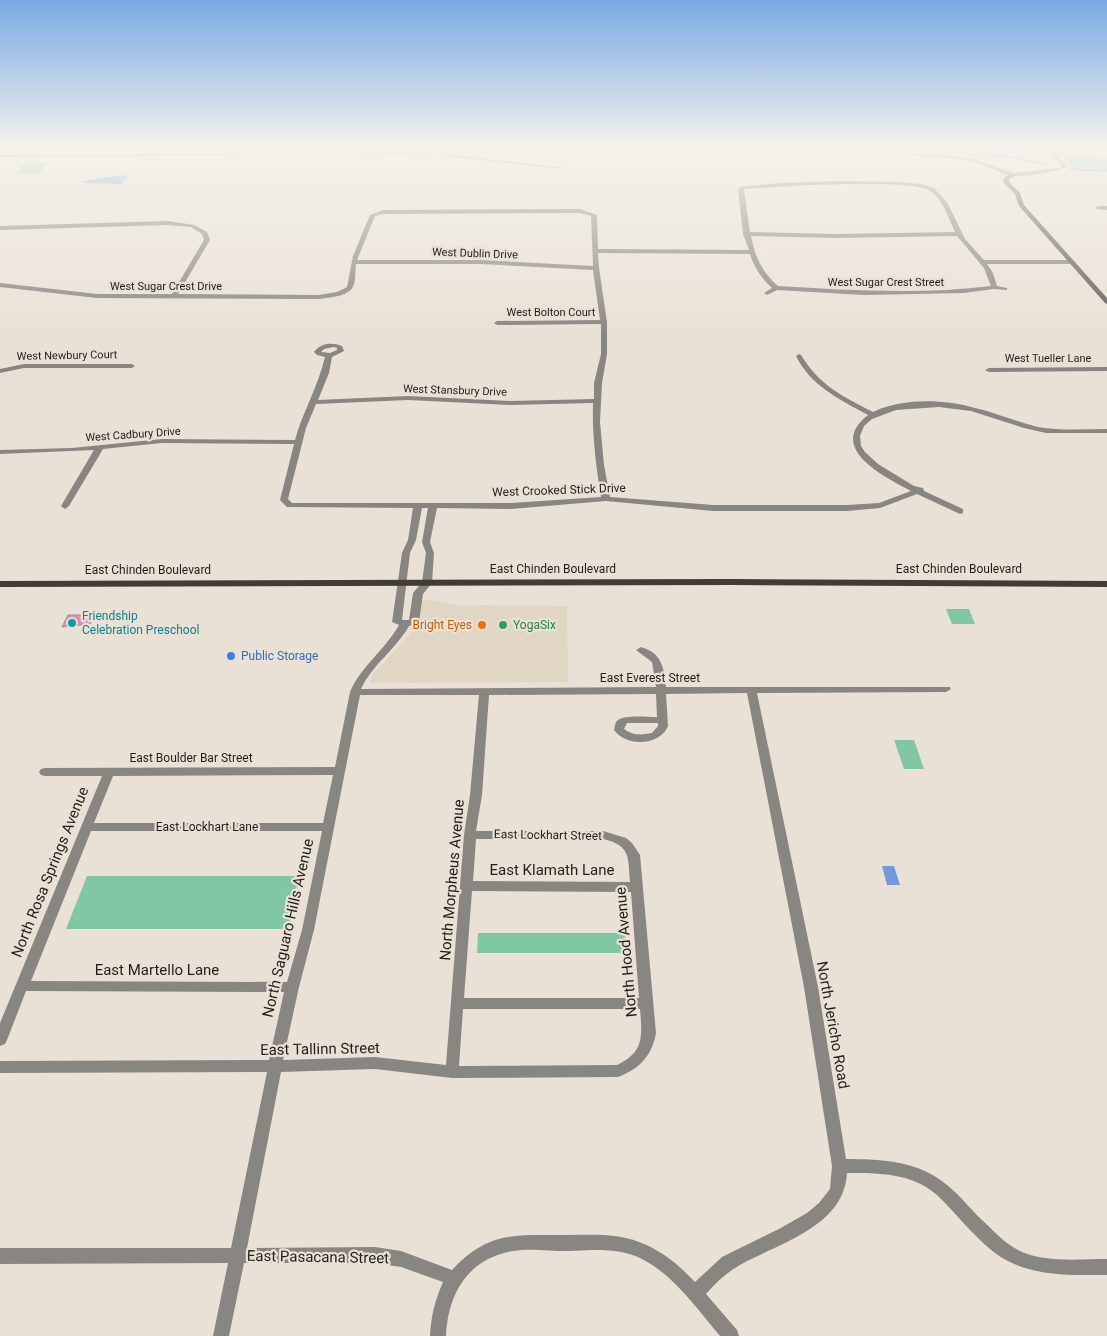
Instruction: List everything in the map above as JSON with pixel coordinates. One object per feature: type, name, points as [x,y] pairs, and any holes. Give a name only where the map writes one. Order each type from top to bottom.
[{"type":"main road","name":"East Chinden Boulevard","points":[[0,584],[772,582],[1107,584]]},
{"type":"street","points":[[743,210],[746,234],[752,252],[764,274],[776,288],[767,293]]},
{"type":"street","points":[[949,210],[959,234],[989,271],[994,287]]},
{"type":"street","points":[[1026,210],[1107,302]]},
{"type":"street","points":[[354,262],[373,216],[388,211],[589,212],[594,215],[596,268],[604,322],[604,354],[597,401],[600,465],[606,499]]},
{"type":"street","points":[[0,228],[161,223],[192,226],[205,233],[207,240],[174,296]]},
{"type":"street","points":[[746,234],[835,236],[959,234]]},
{"type":"street","points":[[596,251],[752,252]]},
{"type":"street","name":"West Dublin Drive","points":[[354,262],[481,262],[596,268]]},
{"type":"street","name":"West Sugar Crest Drive","points":[[0,285],[83,295],[319,296],[333,294],[349,288],[354,262]]},
{"type":"street","points":[[983,262],[1072,262]]},
{"type":"street","name":"West Sugar Crest Street","points":[[776,288],[816,292],[898,293],[987,289],[994,287],[1005,289]]},
{"type":"street","name":"West Bolton Court","points":[[497,323],[604,322]]},
{"type":"street","points":[[298,442],[306,414],[326,373],[329,355]]},
{"type":"street","points":[[799,356],[803,365],[815,380],[873,415]]},
{"type":"street","name":"West Newbury Court","points":[[1,370],[24,366],[132,366]]},
{"type":"street","name":"West Tueller Lane","points":[[989,370],[1107,370]]},
{"type":"street","name":"West Stansbury Drive","points":[[312,402],[408,398],[499,403],[597,401]]},
{"type":"street","points":[[960,511],[872,464],[859,450],[856,439],[857,430],[863,422],[873,415],[894,407],[952,405],[990,413],[1041,430],[1107,431]]},
{"type":"street","name":"West Cadbury Drive","points":[[0,452],[100,447],[162,440],[298,442]]},
{"type":"street","name":"West Crooked Stick Drive","points":[[298,442],[284,496],[287,504],[296,506],[511,506],[606,499],[712,508],[847,508],[880,505],[920,490]]},
{"type":"street","points":[[65,506],[100,447]]},
{"type":"street","points":[[404,624],[397,622],[406,553],[412,540],[418,506]]},
{"type":"street","points":[[427,583],[430,553],[426,542],[433,506]]},
{"type":"street","name":"North Saguaro Hills Avenue","points":[[220,1336],[238,1255],[274,1066],[292,987],[308,930],[355,692],[358,682],[393,644],[404,624],[414,622],[418,593],[427,583]]},
{"type":"street","points":[[641,650],[651,654],[658,664],[662,720]]},
{"type":"street","name":"East Everest Street","points":[[355,692],[946,689]]},
{"type":"street","name":"North Jericho Road","points":[[694,1294],[727,1264],[796,1229],[824,1207],[835,1195],[839,1182],[840,1166],[811,987],[752,690]]},
{"type":"street","name":"North Morpheus Avenue","points":[[452,1072],[470,835],[476,795],[484,691]]},
{"type":"street","name":"East Boulder Bar Street","points":[[45,772],[338,771]]},
{"type":"street","name":"North Rosa Springs Avenue","points":[[0,1040],[108,772]]},
{"type":"street","name":"East Lockhart Lane","points":[[86,827],[327,827]]},
{"type":"street","name":"East Lockhart Street","points":[[470,835],[602,835],[625,842]]},
{"type":"street","name":"North Hood Avenue","points":[[625,842],[634,855],[646,1003],[648,1042],[638,1060]]},
{"type":"street","name":"East Klamath Lane","points":[[466,886],[637,886]]},
{"type":"street","name":"East Martello Lane","points":[[22,986],[292,987]]},
{"type":"street","points":[[457,1004],[646,1003]]},
{"type":"street","name":"East Tallinn Street","points":[[0,1067],[375,1064],[452,1072],[618,1071],[629,1067],[638,1060]]},
{"type":"street","points":[[840,1166],[894,1168],[925,1178],[940,1188],[995,1243],[1014,1256],[1040,1265],[1065,1268],[1107,1267]]},
{"type":"street","points":[[438,1336],[438,1322],[444,1299],[453,1278],[470,1260],[490,1249],[514,1243],[608,1242],[628,1246],[648,1254],[678,1277],[731,1336]]},
{"type":"street","name":"East Pasacana Street","points":[[0,1256],[375,1255],[402,1259],[453,1278]]},
{"type":"shaded area","points":[[429,600],[459,605],[567,606],[568,682],[370,683],[372,675],[419,625],[422,601]]},
{"type":"green space","points":[[946,609],[969,609],[975,624],[952,624]]},
{"type":"green space","points":[[894,740],[914,740],[924,769],[904,769]]},
{"type":"green space","points":[[87,876],[299,876],[288,929],[66,929]]},
{"type":"green space","points":[[478,933],[625,933],[626,953],[477,953]]},
{"type":"water","points":[[882,866],[894,866],[900,885],[887,885]]},
{"type":"building","name":"Friendship Celebration Preschool","points":[[68,615],[95,615],[90,624],[62,627]]},
{"type":"place","name":"Friendship Celebration Preschool","points":[[72,623]]},
{"type":"place","name":"Bright Eyes","points":[[482,625]]},
{"type":"place","name":"YogaSix","points":[[503,625]]},
{"type":"place","name":"Public Storage","points":[[231,656]]}]
